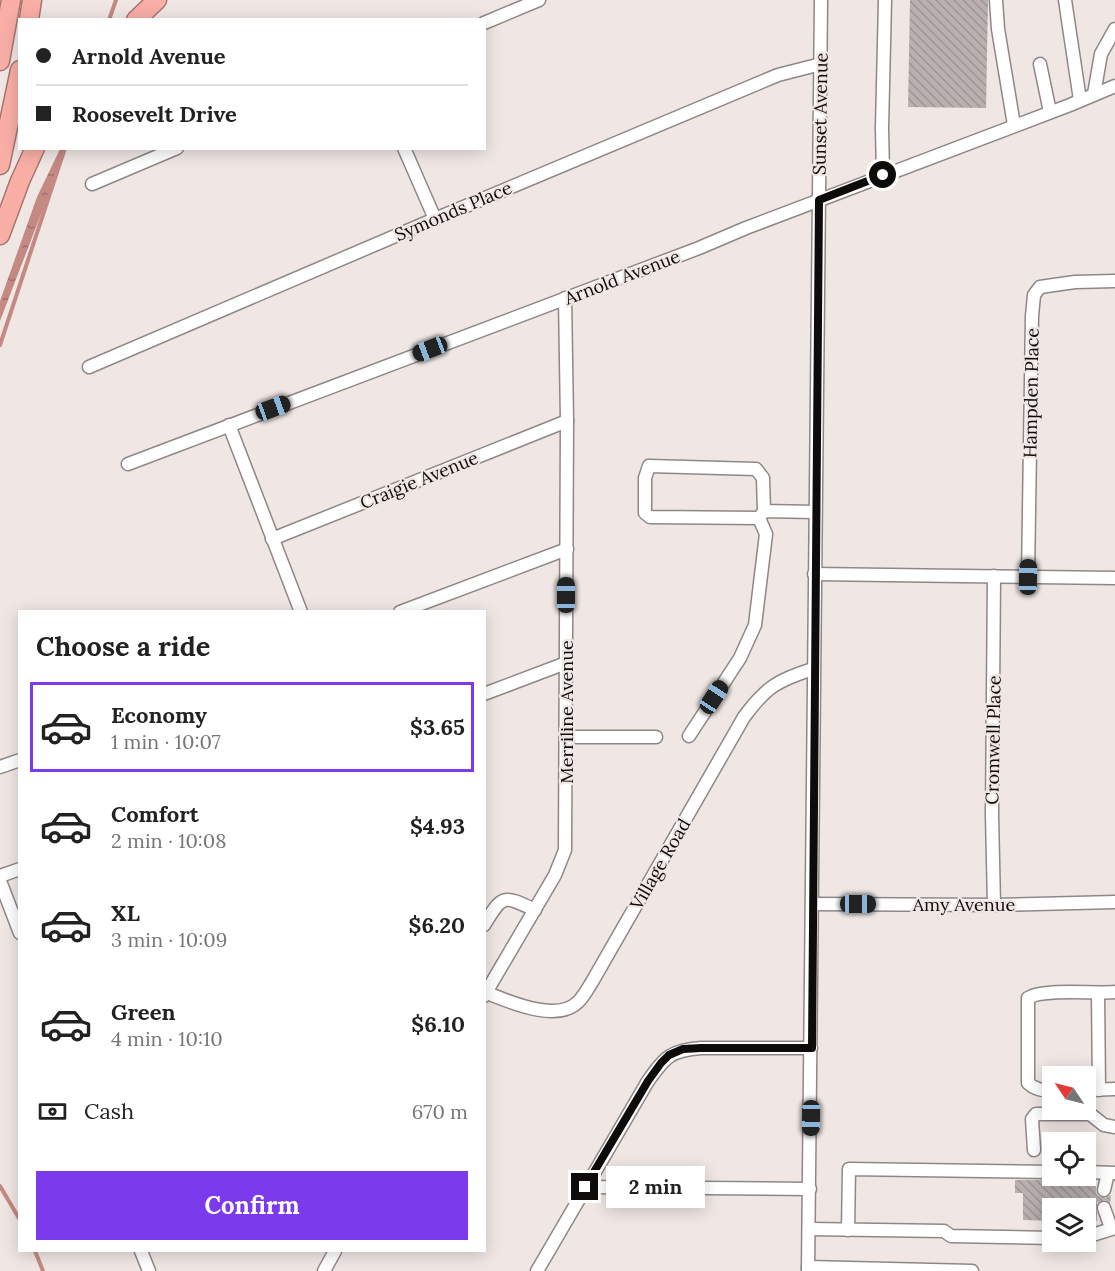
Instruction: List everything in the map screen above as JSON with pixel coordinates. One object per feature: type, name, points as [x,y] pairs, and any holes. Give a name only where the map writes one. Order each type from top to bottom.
[{"type":"highway","points":[[0,61],[11,0]]},
{"type":"highway","points":[[29,18],[32,0]]},
{"type":"highway","points":[[138,18],[157,0]]},
{"type":"highway","points":[[0,165],[18,80]]},
{"type":"highway","points":[[0,235],[34,150]]},
{"type":"street","points":[[486,21],[538,0]]},
{"type":"street","name":"Sunset Avenue","points":[[808,1269],[821,0]]},
{"type":"street","points":[[883,175],[885,0]]},
{"type":"street","points":[[996,0],[998,29],[1014,125]]},
{"type":"street","points":[[1065,0],[1080,100]]},
{"type":"street","points":[[1094,94],[1101,54],[1115,29]]},
{"type":"street","name":"Symonds Place","points":[[89,367],[778,75],[820,64]]},
{"type":"street","points":[[1040,64],[1050,112]]},
{"type":"street","name":"Arnold Avenue","points":[[128,464],[1115,86]]},
{"type":"street","points":[[92,184],[172,150]]},
{"type":"street","points":[[405,150],[435,219]]},
{"type":"street","name":"Hampden Place","points":[[1028,577],[1034,295],[1040,287],[1075,282],[1115,281]]},
{"type":"street","name":"Merriline Avenue","points":[[486,994],[555,875],[565,850],[567,421],[565,298]]},
{"type":"street","name":"Craigie Avenue","points":[[272,539],[567,421]]},
{"type":"street","points":[[229,425],[300,610]]},
{"type":"street","points":[[689,736],[740,658],[755,625],[766,534],[762,514],[763,478],[756,469],[650,466],[645,478],[645,513],[650,517],[762,514],[815,512]]},
{"type":"street","points":[[405,610],[567,549]]},
{"type":"street","points":[[814,574],[1115,578]]},
{"type":"street","name":"Cromwell Place","points":[[993,904],[994,576]]},
{"type":"street","points":[[486,693],[566,663]]},
{"type":"street","name":"Village Road","points":[[486,994],[543,1011],[560,1011],[578,1002],[592,982],[744,717],[759,697],[770,688],[791,676],[813,669]]},
{"type":"street","points":[[566,737],[656,736]]},
{"type":"street","points":[[0,767],[18,761]]},
{"type":"street","points":[[0,876],[18,869]]},
{"type":"street","points":[[0,881],[18,928]]},
{"type":"street","points":[[486,922],[497,904],[505,899],[513,900],[535,910]]},
{"type":"street","name":"Amy Avenue","points":[[812,904],[1115,902]]},
{"type":"street","points":[[1042,1091],[1031,1087],[1028,1083],[1028,998],[1048,993],[1115,992]]},
{"type":"street","points":[[1098,993],[1099,1090],[1115,1089]]},
{"type":"street","points":[[537,1271],[648,1081],[669,1055],[683,1049],[701,1048],[812,1048]]},
{"type":"street","points":[[1035,1150],[1032,1119],[1036,1114],[1090,1114],[1104,1125],[1115,1127]]},
{"type":"street","points":[[848,1230],[849,1168],[1042,1172]]},
{"type":"street","points":[[1096,1172],[1111,1173],[1104,1190]]},
{"type":"street","points":[[585,1187],[810,1189]]},
{"type":"street","points":[[1096,1234],[1113,1228],[1104,1208]]},
{"type":"street","points":[[809,1229],[944,1231],[951,1236],[1042,1238]]},
{"type":"street","points":[[141,1252],[149,1271]]},
{"type":"street","points":[[324,1271],[334,1252]]},
{"type":"street","points":[[808,1269],[972,1271]]},
{"type":"water","points":[[60,150],[66,150],[0,321],[0,301],[37,197]]},
{"type":"building","points":[[910,0],[988,0],[986,108],[908,107]]},
{"type":"building","points":[[1015,1180],[1042,1180],[1042,1186],[1096,1186],[1098,1196],[1106,1198],[1111,1195],[1110,1203],[1105,1200],[1097,1203],[1096,1221],[1096,1198],[1042,1198],[1042,1221],[1023,1220],[1023,1193],[1015,1193]]},
{"type":"waterway","points":[[110,18],[116,0]]},
{"type":"waterway","points":[[0,345],[64,150]]},
{"type":"waterway","points":[[0,1186],[18,1217]]},
{"type":"waterway","points":[[35,1252],[43,1271]]},
{"type":"route","points":[[585,1187],[648,1081],[669,1055],[683,1049],[701,1048],[812,1048],[819,200],[883,175]]}]
